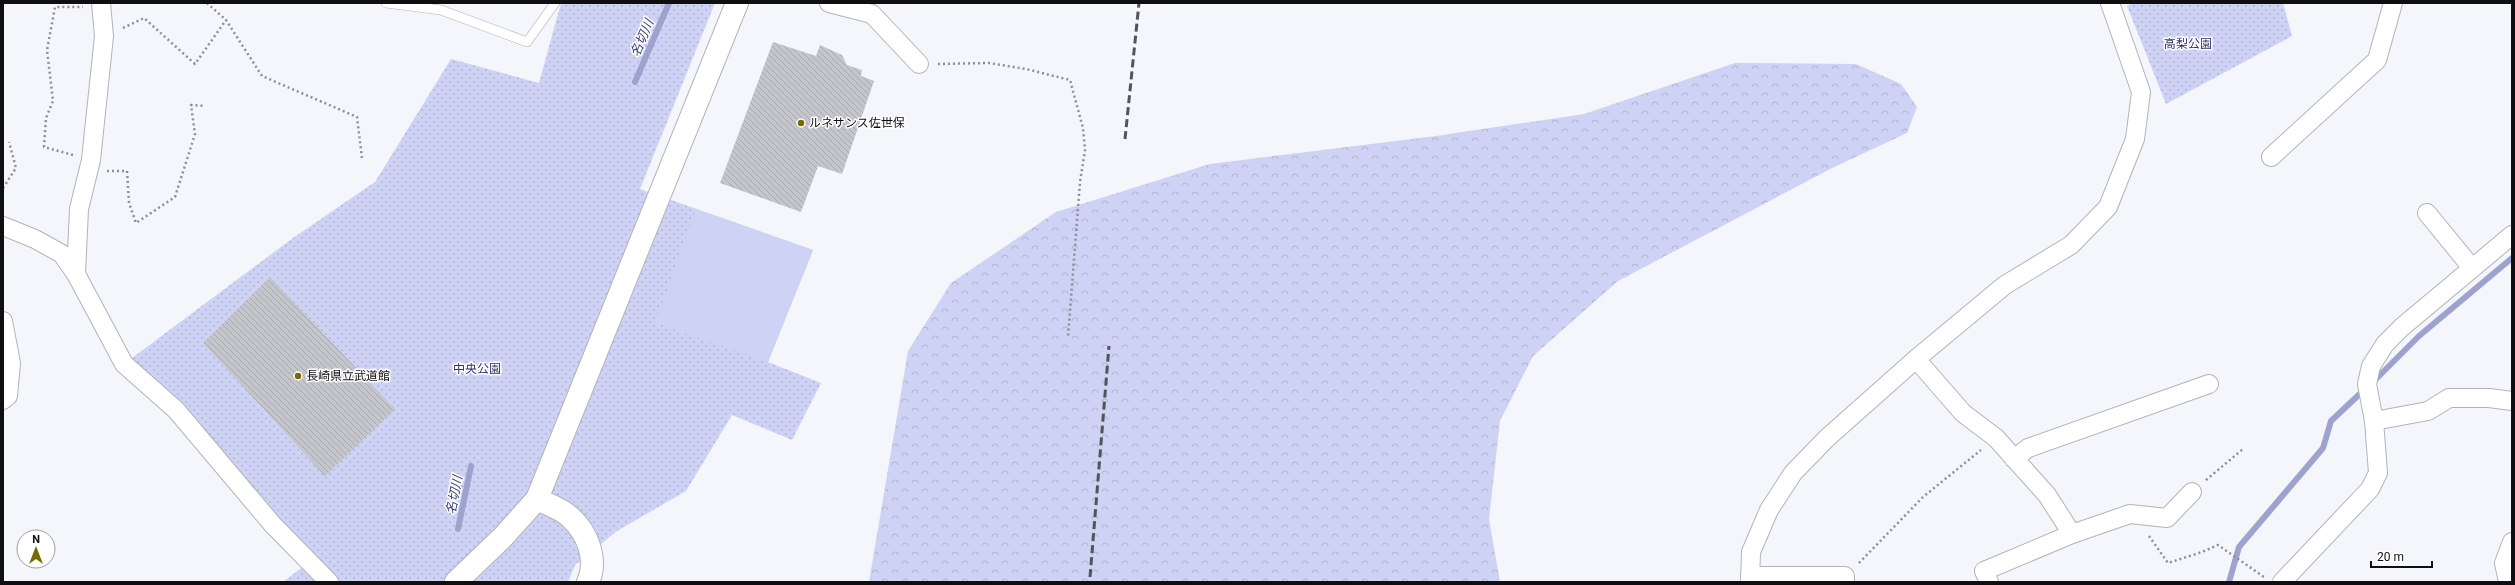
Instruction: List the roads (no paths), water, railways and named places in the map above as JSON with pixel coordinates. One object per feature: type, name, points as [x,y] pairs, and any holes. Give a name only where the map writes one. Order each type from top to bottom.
[{"type":"street","points":[[76,274],[79,210],[90,165],[104,36],[101,3]]},
{"type":"street","points":[[456,582],[503,537],[537,499],[738,3]]},
{"type":"street","points":[[829,3],[872,14],[918,64]]},
{"type":"street","points":[[1845,579],[1750,579],[1751,552],[1769,510],[1793,473],[1827,438],[1916,358],[2005,285],[2071,245],[2108,207],[2135,139],[2141,92],[2110,3]]},
{"type":"street","points":[[2271,157],[2377,60],[2393,3]]},
{"type":"street","points":[[2427,212],[2472,268]]},
{"type":"street","points":[[3,226],[35,239],[62,254],[76,274],[124,364],[176,410],[273,525],[329,582]]},
{"type":"street","points":[[2282,582],[2370,489],[2378,473],[2374,421],[2367,384],[2372,366],[2385,344],[2402,327],[2512,235]]},
{"type":"street","points":[[3,321],[11,363],[8,396],[3,400]]},
{"type":"street","points":[[1916,358],[1963,413],[1996,438],[2047,495],[2072,534]]},
{"type":"street","points":[[2014,459],[2028,448],[2209,384]]},
{"type":"street","points":[[2374,421],[2428,411],[2449,398],[2489,398],[2512,401]]},
{"type":"street","points":[[1989,582],[1984,571],[2072,534],[2130,514],[2167,518],[2192,492]]},
{"type":"street","points":[[537,499],[570,516],[582,532],[592,554],[592,573],[588,582]]},
{"type":"street","points":[[2508,582],[2504,563],[2512,542]]},
{"type":"lane","points":[[386,3],[441,10],[527,42],[555,3]]},
{"type":"waterway","name":"名切川","points":[[635,82],[669,3]]},
{"type":"waterway","points":[[2372,383],[2419,336],[2512,258]]},
{"type":"waterway","points":[[2229,582],[2239,547],[2323,448],[2331,421],[2365,389]]},
{"type":"waterway","name":"名切川","points":[[458,529],[471,466]]},
{"type":"railway","points":[[1125,139],[1139,3]]},
{"type":"railway","points":[[1090,577],[1109,346]]},
{"type":"place","name":"ルネサンス佐世保","points":[[801,123]]},
{"type":"place","name":"長崎県立武道館","points":[[298,376]]},
{"type":"park label","name":"高梨公園","points":[[2188,44]]},
{"type":"park label","name":"中央公園","points":[[477,369]]}]
